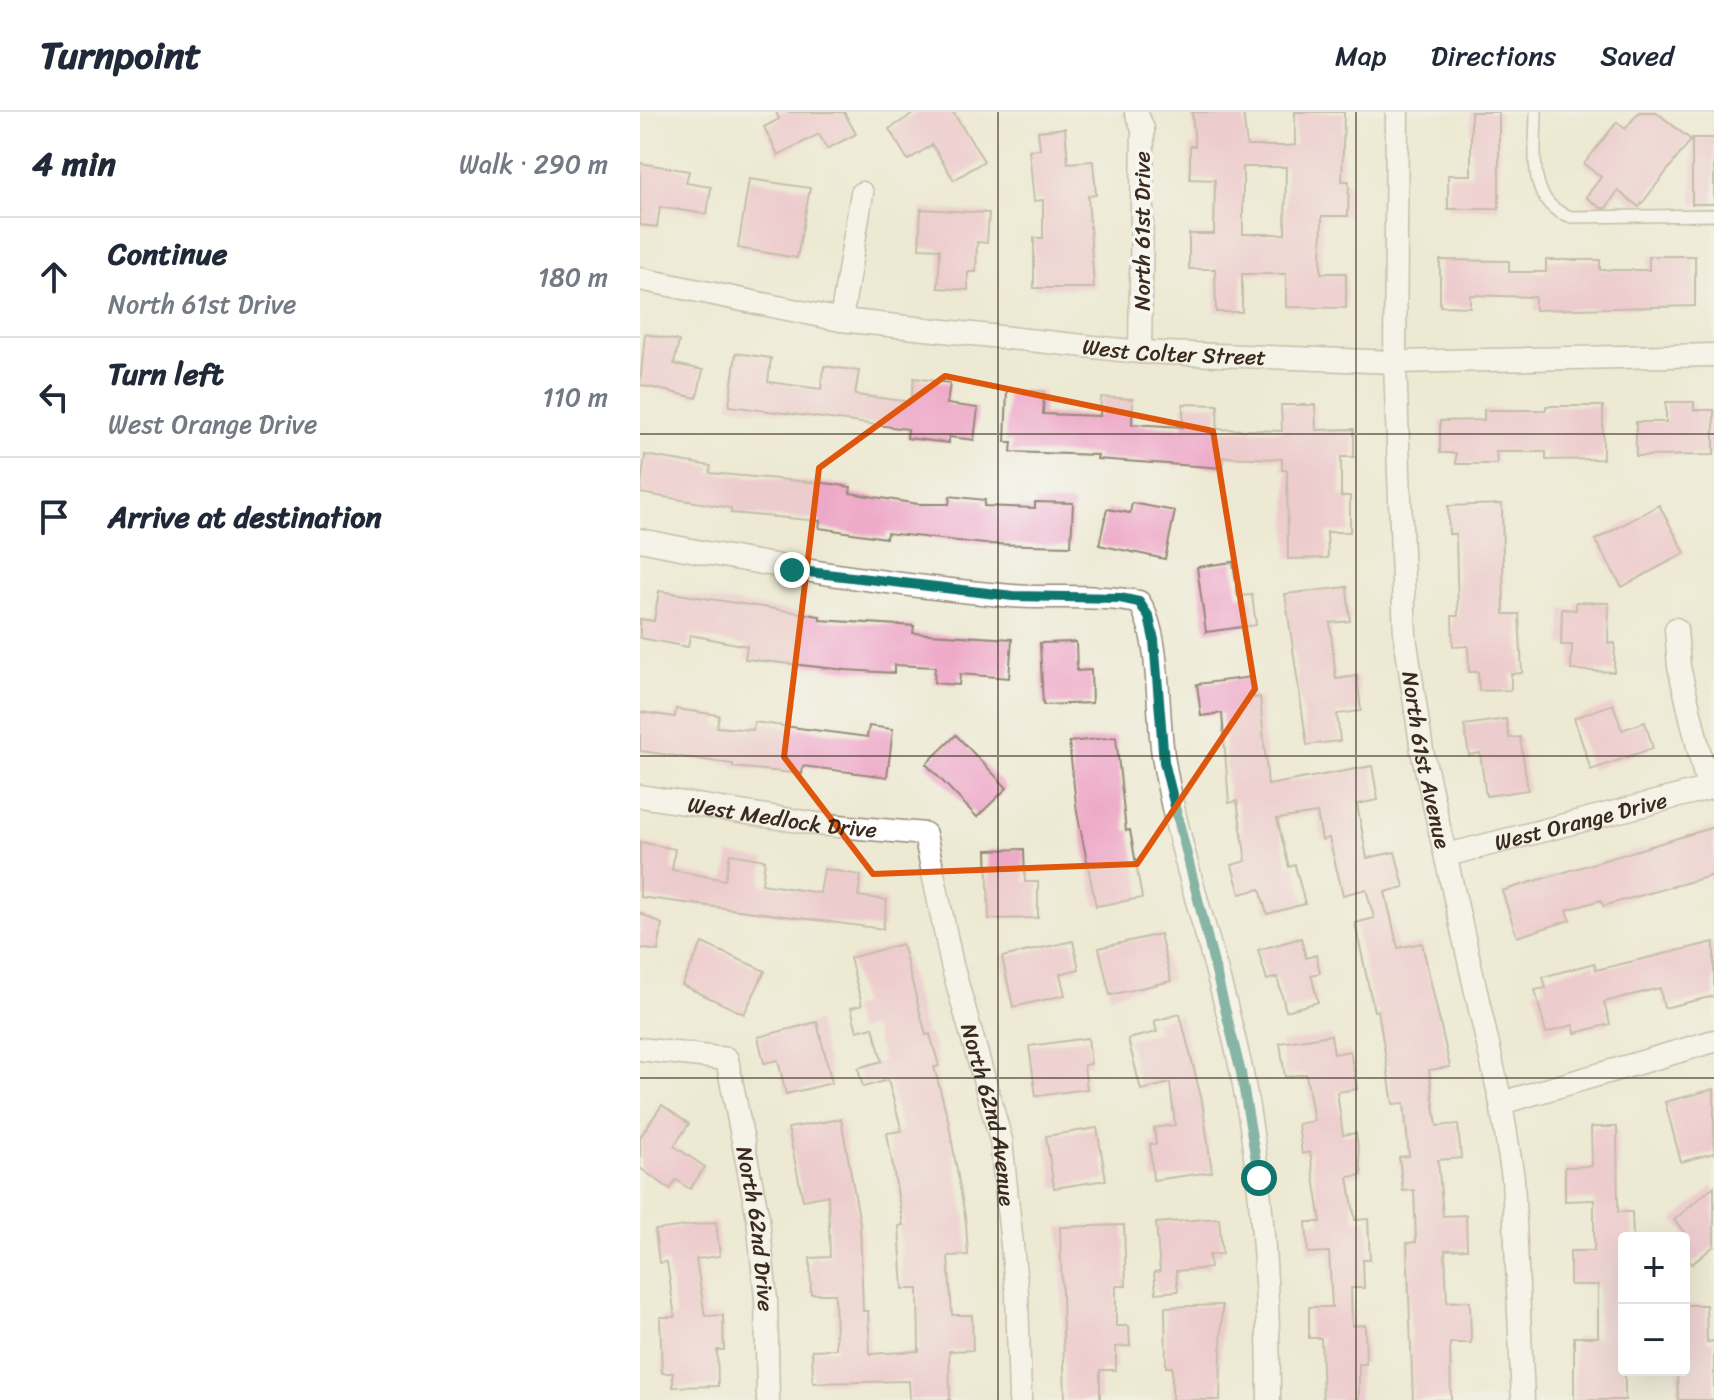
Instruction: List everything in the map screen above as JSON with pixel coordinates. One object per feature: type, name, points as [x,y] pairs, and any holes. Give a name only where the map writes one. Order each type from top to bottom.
[{"type":"street","name":"North 61st Drive","points":[[1136,112],[1143,129],[1144,246],[1140,352]]},
{"type":"street","name":"North 61st Avenue","points":[[1397,112],[1395,362],[1405,636],[1422,751],[1501,1103],[1513,1178],[1523,1400]]},
{"type":"street","points":[[841,320],[862,193]]},
{"type":"street","name":"West Colter Street","points":[[640,279],[841,320],[1140,352],[1395,362],[1714,355]]},
{"type":"street","points":[[640,540],[792,570],[1013,596],[1120,598],[1139,602],[1149,617],[1154,640],[1164,762],[1241,1073],[1257,1163],[1269,1318],[1269,1400]]},
{"type":"street","points":[[1676,629],[1679,667],[1711,788]]},
{"type":"street","name":"West Orange Drive","points":[[1447,855],[1711,788]]},
{"type":"street","name":"West Medlock Drive","points":[[640,796],[817,824],[925,834]]},
{"type":"street","name":"North 62nd Avenue","points":[[925,834],[952,965],[1001,1140],[1017,1293],[1020,1400]]},
{"type":"street","points":[[1501,1103],[1714,1041]]},
{"type":"street","name":"North 62nd Drive","points":[[640,1049],[727,1059],[758,1218],[766,1299],[768,1400]]},
{"type":"lane","points":[[1536,112],[1538,187],[1550,206],[1560,214],[1714,215]]},
{"type":"highlighted area","points":[[945,376],[1213,431],[1255,689],[1137,864],[873,874],[784,757],[819,468]]},
{"type":"building","points":[[776,112],[844,112],[856,134],[827,149],[819,134],[778,155],[764,127],[779,119]]},
{"type":"building","points":[[916,112],[953,112],[984,161],[954,180],[932,145],[908,160],[889,129]]},
{"type":"building","points":[[1192,112],[1243,112],[1247,146],[1287,146],[1295,145],[1295,112],[1344,112],[1342,181],[1349,181],[1348,216],[1322,216],[1321,273],[1346,273],[1346,308],[1286,307],[1286,274],[1242,274],[1242,312],[1216,312],[1215,269],[1189,269],[1189,234],[1214,234],[1215,180],[1190,179],[1190,146],[1195,146]],"holes":[[[1243,167],[1286,167],[1285,234],[1243,234]]]},
{"type":"building","points":[[1471,112],[1499,112],[1499,209],[1448,209],[1448,175],[1471,175]]},
{"type":"building","points":[[1639,112],[1656,112],[1691,140],[1639,207],[1618,191],[1606,208],[1601,208],[1586,197],[1601,177],[1584,164],[1617,122],[1625,129]]},
{"type":"building","points":[[1065,128],[1068,163],[1093,161],[1096,195],[1088,196],[1094,288],[1034,288],[1034,238],[1043,238],[1043,200],[1034,201],[1029,150],[1040,149],[1038,131]]},
{"type":"building","points":[[1692,138],[1714,138],[1714,204],[1692,204]]},
{"type":"building","points":[[640,163],[689,171],[686,183],[711,187],[707,214],[660,207],[657,227],[640,225]]},
{"type":"building","points":[[749,179],[810,188],[797,258],[738,248]]},
{"type":"building","points":[[921,209],[989,213],[987,243],[977,242],[976,272],[968,272],[968,290],[938,288],[940,249],[919,248]]},
{"type":"building","points":[[1649,256],[1695,256],[1695,306],[1535,310],[1535,297],[1470,295],[1470,307],[1440,306],[1440,260],[1509,261],[1509,272],[1546,272],[1546,260],[1600,260],[1600,270],[1649,270]]},
{"type":"building","points":[[645,334],[679,341],[674,364],[703,370],[697,398],[640,385]]},
{"type":"building","points":[[736,353],[771,358],[768,382],[821,389],[824,366],[859,371],[855,395],[911,402],[914,378],[950,383],[947,404],[978,408],[974,440],[949,437],[949,443],[907,438],[908,429],[729,406]]},
{"type":"building","points":[[1007,390],[1044,391],[1043,414],[1100,416],[1101,397],[1133,399],[1132,424],[1183,427],[1183,404],[1218,405],[1217,429],[1282,431],[1281,405],[1315,405],[1316,430],[1354,429],[1354,457],[1341,457],[1341,496],[1350,496],[1350,532],[1327,532],[1328,558],[1288,559],[1287,470],[1282,470],[1282,459],[1223,457],[1223,468],[1097,459],[1098,455],[1011,452],[1012,442],[1005,442]]},
{"type":"building","points":[[1666,402],[1694,402],[1694,410],[1714,410],[1714,455],[1636,456],[1636,422],[1666,422]]},
{"type":"building","points":[[1546,406],[1603,406],[1603,459],[1546,460],[1546,452],[1496,452],[1497,464],[1456,464],[1456,453],[1440,453],[1440,421],[1484,420],[1484,410],[1546,410]]},
{"type":"building","points":[[645,455],[711,466],[710,473],[833,484],[851,487],[850,493],[918,504],[949,504],[950,496],[985,500],[984,506],[1035,508],[1035,502],[1073,503],[1071,546],[985,544],[887,533],[886,538],[819,528],[820,521],[731,513],[731,508],[640,493]]},
{"type":"building","points":[[1132,503],[1175,511],[1165,559],[1099,545],[1107,509],[1130,513]]},
{"type":"building","points":[[1502,504],[1504,614],[1519,614],[1522,673],[1511,674],[1511,690],[1479,691],[1478,672],[1469,672],[1468,646],[1453,647],[1452,616],[1458,616],[1456,534],[1449,534],[1448,506]]},
{"type":"building","points":[[1659,505],[1685,553],[1622,587],[1595,540]]},
{"type":"building","points":[[1233,562],[1238,596],[1252,595],[1256,625],[1206,632],[1197,567]]},
{"type":"building","points":[[1347,587],[1350,621],[1330,623],[1336,679],[1357,676],[1361,711],[1337,714],[1340,741],[1307,745],[1285,594]]},
{"type":"building","points":[[659,591],[820,616],[820,620],[914,626],[913,633],[1012,639],[1009,678],[960,674],[959,685],[934,683],[935,667],[894,665],[894,673],[846,670],[745,659],[747,646],[690,635],[688,647],[640,638],[640,619],[654,621]]},
{"type":"building","points":[[1576,602],[1609,603],[1608,643],[1615,643],[1614,672],[1571,670],[1572,645],[1561,645],[1562,609],[1576,610]]},
{"type":"building","points":[[1076,642],[1077,671],[1091,670],[1092,703],[1043,705],[1040,643]]},
{"type":"building","points":[[1251,677],[1254,698],[1260,697],[1268,785],[1372,766],[1378,800],[1357,804],[1367,858],[1395,852],[1404,887],[1385,892],[1398,948],[1422,943],[1450,1067],[1429,1070],[1437,1126],[1458,1124],[1461,1158],[1438,1160],[1443,1216],[1466,1215],[1467,1249],[1445,1250],[1447,1302],[1470,1301],[1471,1343],[1450,1343],[1451,1400],[1413,1400],[1407,1243],[1416,1242],[1414,1190],[1403,1191],[1399,1157],[1409,1156],[1404,1103],[1393,1104],[1378,1010],[1374,1011],[1355,923],[1374,918],[1366,889],[1343,895],[1329,838],[1322,840],[1317,813],[1277,819],[1289,867],[1295,865],[1305,904],[1267,914],[1260,889],[1240,894],[1232,865],[1246,861],[1237,801],[1229,803],[1222,713],[1201,716],[1197,684]]},
{"type":"building","points":[[1613,704],[1622,730],[1645,722],[1653,748],[1591,770],[1574,718]]},
{"type":"building","points":[[676,709],[719,715],[717,727],[753,730],[754,722],[867,737],[869,726],[893,729],[887,777],[803,766],[802,774],[733,767],[733,764],[640,751],[640,712],[675,717]]},
{"type":"building","points":[[1506,719],[1509,738],[1520,737],[1528,790],[1486,796],[1480,753],[1469,755],[1464,725]]},
{"type":"building","points":[[956,735],[1007,788],[977,817],[926,764]]},
{"type":"building","points":[[1116,737],[1126,831],[1130,830],[1142,898],[1096,906],[1077,812],[1069,742]]},
{"type":"building","points":[[1714,827],[1714,875],[1603,906],[1601,900],[1567,910],[1570,920],[1517,937],[1502,891]]},
{"type":"building","points":[[640,842],[675,849],[672,870],[725,880],[730,854],[765,860],[762,884],[820,893],[824,869],[861,875],[858,896],[887,900],[883,929],[640,897]]},
{"type":"building","points":[[1024,849],[1025,882],[1038,882],[1038,918],[989,919],[987,850]]},
{"type":"building","points":[[640,913],[662,924],[658,951],[640,948]]},
{"type":"building","points":[[1160,934],[1171,981],[1110,995],[1099,948]]},
{"type":"building","points":[[1301,938],[1306,958],[1316,955],[1320,973],[1311,975],[1318,1002],[1286,1011],[1277,977],[1267,980],[1258,950]]},
{"type":"building","points":[[1073,941],[1079,969],[1060,974],[1065,995],[1013,1007],[1002,957]]},
{"type":"building","points":[[1714,942],[1714,996],[1664,1008],[1660,988],[1604,1002],[1610,1024],[1575,1033],[1573,1025],[1546,1033],[1535,990],[1546,988],[1543,977],[1594,963],[1596,970]]},
{"type":"building","points":[[702,943],[765,971],[744,1014],[682,985]]},
{"type":"building","points":[[902,944],[926,1035],[930,1034],[939,1066],[934,1067],[948,1119],[966,1222],[968,1255],[948,1256],[952,1315],[972,1315],[973,1350],[949,1351],[950,1400],[910,1400],[909,1381],[813,1383],[812,1350],[836,1349],[835,1294],[811,1294],[810,1258],[830,1257],[828,1195],[803,1200],[788,1128],[841,1119],[860,1223],[863,1311],[868,1311],[870,1354],[919,1351],[918,1289],[903,1289],[899,1226],[903,1225],[887,1133],[902,1131],[888,1080],[863,1087],[858,1068],[882,1061],[873,1027],[857,1031],[851,1008],[862,1005],[850,958]]},
{"type":"building","points":[[1180,1014],[1202,1101],[1212,1172],[1153,1180],[1150,1144],[1156,1144],[1154,1128],[1175,1125],[1170,1083],[1141,1090],[1128,1039],[1157,1032],[1154,1021]]},
{"type":"building","points":[[817,1022],[832,1083],[786,1094],[778,1060],[764,1063],[758,1037]]},
{"type":"building","points":[[1331,1035],[1334,1054],[1350,1051],[1357,1089],[1337,1092],[1343,1135],[1356,1133],[1362,1175],[1348,1177],[1355,1220],[1368,1219],[1370,1260],[1363,1260],[1364,1288],[1351,1288],[1352,1326],[1365,1325],[1366,1364],[1359,1364],[1359,1400],[1323,1400],[1321,1338],[1309,1338],[1309,1307],[1332,1307],[1329,1252],[1308,1253],[1306,1222],[1321,1222],[1310,1152],[1302,1154],[1298,1124],[1314,1121],[1306,1074],[1285,1077],[1280,1043]]},
{"type":"building","points":[[1088,1038],[1091,1064],[1084,1065],[1087,1089],[1036,1096],[1029,1046]]},
{"type":"building","points":[[1714,1089],[1714,1153],[1681,1162],[1665,1102]]},
{"type":"building","points":[[662,1105],[689,1124],[674,1146],[705,1167],[690,1189],[676,1180],[670,1189],[640,1168],[640,1137]]},
{"type":"building","points":[[1591,1127],[1617,1127],[1618,1212],[1632,1212],[1633,1232],[1618,1232],[1618,1376],[1625,1376],[1625,1400],[1574,1400],[1574,1337],[1598,1337],[1598,1285],[1570,1285],[1570,1251],[1594,1251],[1594,1200],[1565,1201],[1565,1167],[1592,1166]]},
{"type":"building","points":[[1097,1128],[1106,1180],[1054,1188],[1046,1136]]},
{"type":"building","points":[[1714,1186],[1714,1246],[1692,1264],[1690,1232],[1684,1232],[1674,1220]]},
{"type":"building","points":[[1219,1218],[1222,1254],[1209,1255],[1210,1268],[1176,1271],[1178,1291],[1156,1293],[1154,1272],[1160,1271],[1156,1223]]},
{"type":"building","points":[[716,1222],[720,1256],[696,1259],[705,1316],[723,1315],[724,1350],[717,1350],[718,1386],[673,1387],[673,1373],[662,1373],[660,1317],[675,1317],[667,1262],[659,1263],[655,1230]]},
{"type":"building","points":[[1124,1225],[1126,1286],[1116,1286],[1116,1326],[1129,1326],[1130,1346],[1116,1347],[1116,1370],[1100,1370],[1100,1400],[1065,1400],[1060,1227]]},
{"type":"building","points":[[1222,1305],[1220,1400],[1172,1400],[1172,1367],[1166,1367],[1165,1307]]},
{"type":"building","points":[[1690,1305],[1706,1305],[1707,1342],[1714,1341],[1714,1400],[1678,1400],[1677,1376],[1690,1376]]},
{"type":"route","points":[[792,570],[1013,596],[1120,598],[1139,602],[1149,617],[1154,640],[1154,672],[1164,762],[1241,1073],[1259,1178]]}]
